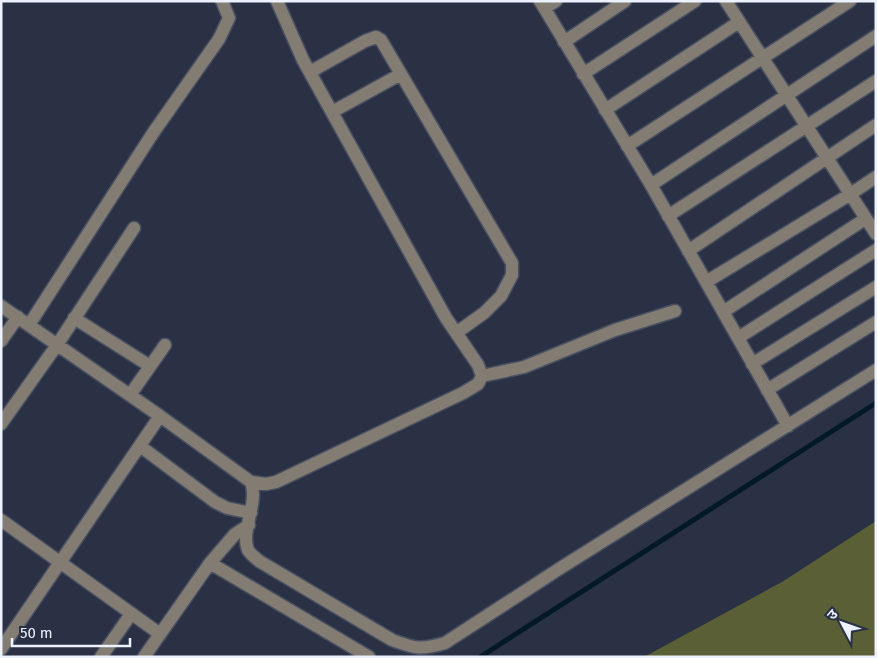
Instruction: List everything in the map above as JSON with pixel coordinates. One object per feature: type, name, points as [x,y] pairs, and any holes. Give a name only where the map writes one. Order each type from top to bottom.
[{"type":"street","points":[[1,341],[23,321],[219,39],[229,18],[222,1]]},
{"type":"street","points":[[1,306],[160,416],[251,482],[266,484],[276,482],[463,393],[478,384],[482,376],[478,366],[456,333],[332,112],[310,72],[277,1]]},
{"type":"street","points":[[556,1],[542,5],[651,185],[788,426]]},
{"type":"street","points":[[564,42],[625,1]]},
{"type":"street","points":[[583,74],[695,1]]},
{"type":"street","points":[[723,312],[872,226],[849,195],[726,1]]},
{"type":"street","points":[[627,146],[850,1]]},
{"type":"street","points":[[605,110],[739,22]]},
{"type":"street","points":[[651,185],[876,36]]},
{"type":"street","points":[[310,72],[364,40],[376,37],[381,40],[512,263],[512,275],[501,296],[484,313],[456,333]]},
{"type":"street","points":[[332,112],[401,74]]},
{"type":"street","points":[[668,216],[876,81]]},
{"type":"street","points":[[688,251],[876,125]]},
{"type":"street","points":[[706,282],[876,177]]},
{"type":"street","points":[[1,424],[57,345],[134,228]]},
{"type":"street","points":[[738,338],[876,250]]},
{"type":"street","points":[[752,364],[876,287]]},
{"type":"street","points":[[482,376],[524,367],[615,330],[676,311]]},
{"type":"street","points":[[74,318],[150,366]]},
{"type":"street","points":[[767,390],[876,322]]},
{"type":"street","points":[[130,395],[165,346]]},
{"type":"street","points":[[251,482],[253,488],[246,539],[248,550],[259,562],[392,640],[411,648],[426,649],[445,643],[562,566],[876,370]]},
{"type":"street","points":[[1,649],[160,416]]},
{"type":"street","points":[[140,446],[215,502],[250,519]]},
{"type":"street","points":[[144,657],[210,562],[250,519]]},
{"type":"street","points":[[1,520],[160,634]]},
{"type":"street","points":[[210,562],[369,657]]},
{"type":"street","points":[[101,657],[131,614]]},
{"type":"green space","points":[[876,521],[876,657],[644,657],[782,582]]},
{"type":"waterway","points":[[480,657],[876,403]]}]
